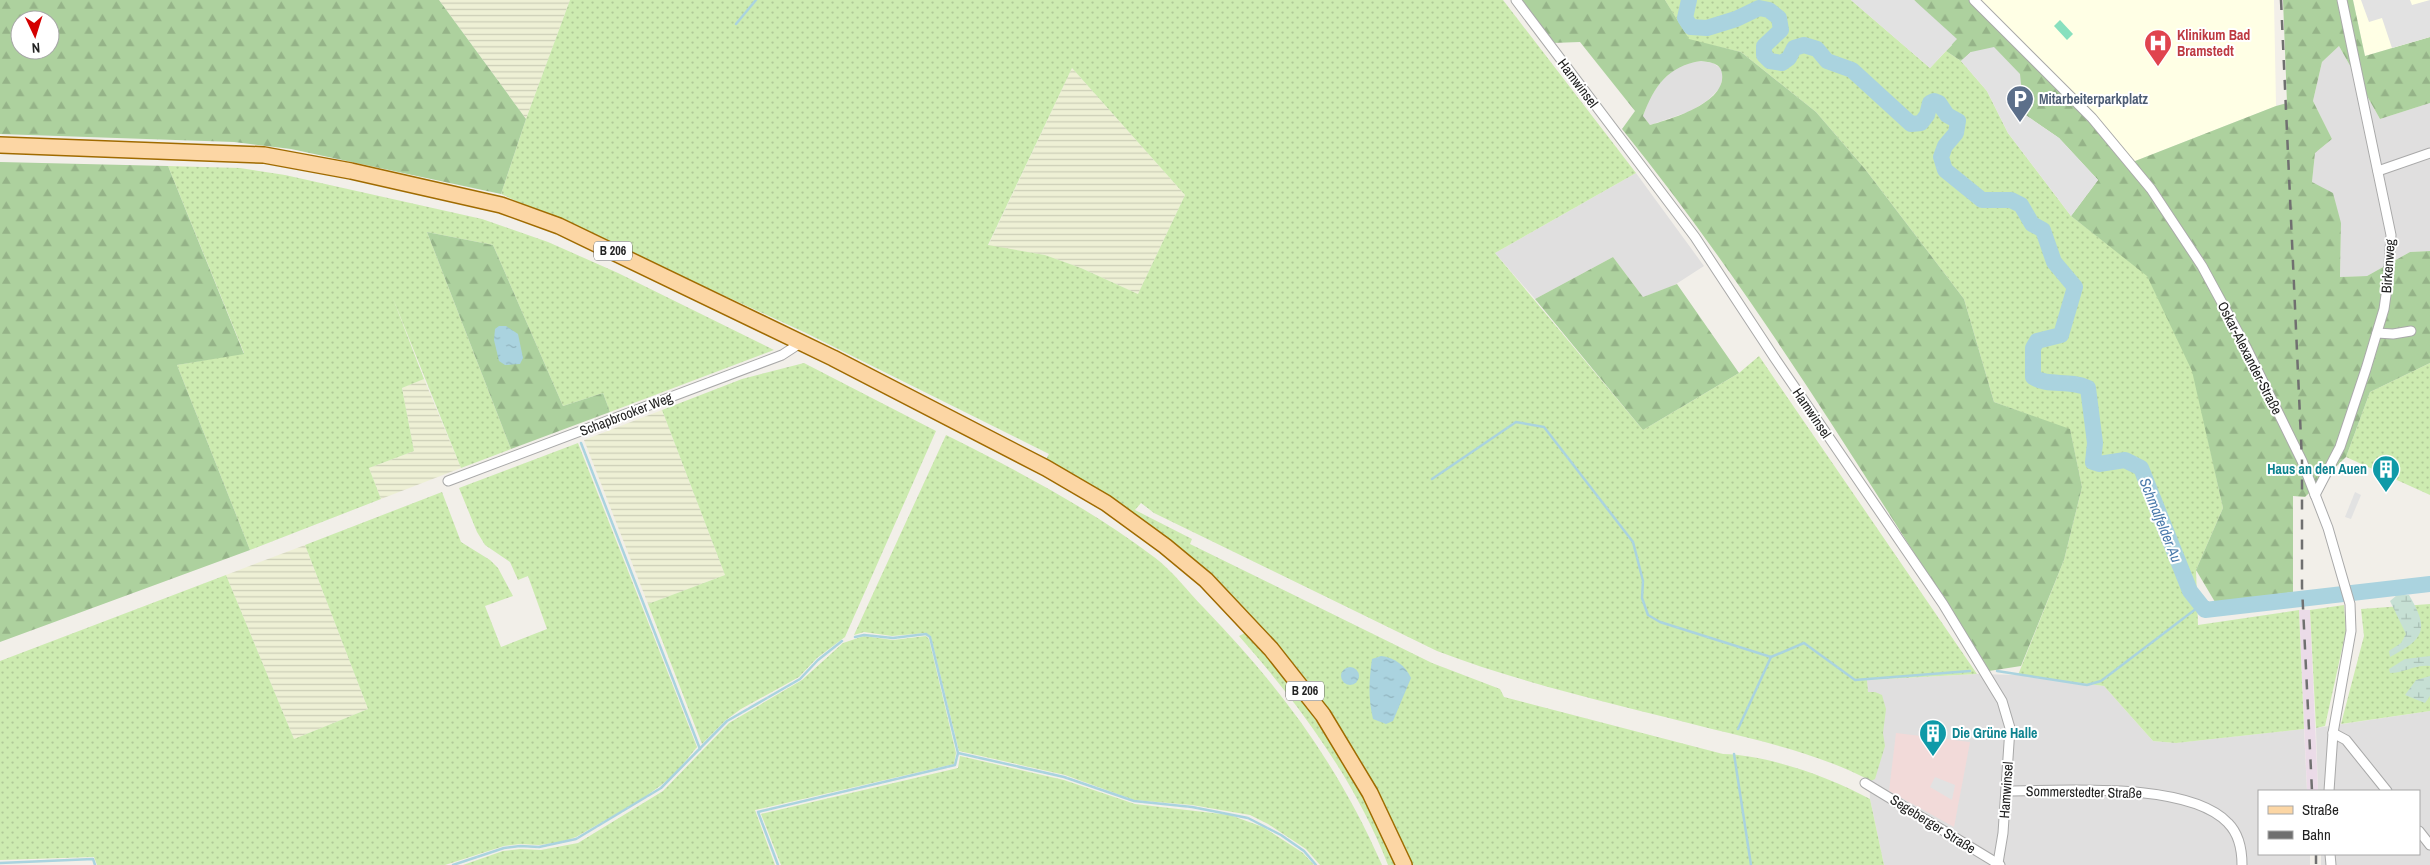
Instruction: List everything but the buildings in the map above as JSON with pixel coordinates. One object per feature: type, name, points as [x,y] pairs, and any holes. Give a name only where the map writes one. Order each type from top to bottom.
[{"type":"main road","name":"B 206","points":[[0,145],[264,155],[351,171],[501,205],[559,226],[802,342],[1072,483],[1106,503],[1158,541],[1206,580],[1272,649],[1323,715],[1370,793],[1404,865]]},
{"type":"street","name":"Hamwinsel","points":[[1516,0],[1695,237],[1774,357],[1943,604],[2002,701],[2010,728],[2007,791],[1999,864]]},
{"type":"street","name":"Oskar-Alexander-Straße","points":[[1974,0],[2092,118],[2151,189],[2202,266],[2225,307],[2302,461],[2348,589],[2350,604],[2351,631],[2333,734],[2330,790]]},
{"type":"street","name":"Birkenweg","points":[[2315,495],[2340,447],[2354,411],[2377,332],[2388,281],[2391,235],[2342,0]]},
{"type":"street","points":[[2378,171],[2430,153]]},
{"type":"street","points":[[2377,332],[2393,334],[2411,331]]},
{"type":"street","name":"Schapbrooker Weg","points":[[448,481],[782,355],[802,342]]},
{"type":"street","points":[[2333,734],[2346,740],[2386,790]]},
{"type":"street","name":"Segeberger Straße","points":[[1865,783],[1999,864]]},
{"type":"street","name":"Sommerstedter Straße","points":[[2007,791],[2141,791],[2195,802],[2228,823],[2242,847],[2242,865]]},
{"type":"street","points":[[2420,832],[2430,845]]},
{"type":"shaded area","points":[[439,0],[570,0],[526,119]]},
{"type":"shaded area","points":[[1851,0],[1914,0],[1957,39],[1930,68]]},
{"type":"shaded area","name":"Klinikum Bad Bramstedt","points":[[1973,0],[2274,0],[2276,106],[2130,163]]},
{"type":"shaded area","points":[[2353,0],[2430,0],[2430,37],[2365,56]]},
{"type":"shaded area","points":[[2361,0],[2410,0],[2412,5],[2430,0],[2430,37],[2392,48],[2382,18],[2369,22]]},
{"type":"shaded area","points":[[2339,46],[2380,119],[2430,103],[2430,251],[2410,252],[2367,276],[2340,277],[2341,223],[2312,182],[2315,153],[2332,139],[2313,101],[2322,62]]},
{"type":"shaded area","name":"Mitarbeiterparkplatz","points":[[1994,47],[2020,74],[2024,114],[2059,138],[2098,180],[2071,216],[2008,133],[1987,91],[1961,61],[1971,52]]},
{"type":"shaded area","points":[[1701,61],[1713,63],[1720,68],[1723,75],[1720,88],[1708,100],[1691,111],[1650,125],[1643,116],[1649,100],[1659,84],[1671,72],[1684,64]]},
{"type":"shaded area","points":[[1072,68],[1185,195],[1138,294],[1081,268],[1045,255],[988,246]]},
{"type":"shaded area","points":[[1636,173],[1704,266],[1673,286],[1643,297],[1613,257],[1535,299],[1495,253]]},
{"type":"shaded area","points":[[424,379],[461,468],[381,499],[369,468],[414,451],[402,388]]},
{"type":"shaded area","points":[[662,410],[725,575],[648,604],[584,440]]},
{"type":"shaded area","points":[[2355,492],[2361,495],[2351,519],[2345,517]]},
{"type":"shaded area","points":[[305,545],[368,709],[294,739],[226,575]]},
{"type":"shaded area","points":[[2299,610],[2310,610],[2318,790],[2307,790]]},
{"type":"shaded area","points":[[1977,674],[2018,675],[2104,686],[2153,741],[2176,743],[2304,729],[2307,790],[2258,790],[2258,855],[2310,855],[2310,865],[1884,865],[1870,799],[1867,680]]},
{"type":"shaded area","points":[[2430,711],[2430,865],[2321,865],[2321,855],[2420,855],[2420,790],[2318,790],[2316,728]]},
{"type":"shaded area","points":[[1896,733],[1970,742],[1954,827],[1889,791]]},
{"type":"shaded area","points":[[1935,777],[1955,785],[1952,800],[1930,787]]},
{"type":"green space","points":[[0,0],[439,0],[526,119],[501,194],[291,149],[234,142],[0,134]]},
{"type":"green space","points":[[570,0],[1503,0],[1636,173],[1495,253],[1643,430],[1739,373],[1759,356],[1977,674],[1867,680],[1868,692],[1882,695],[1886,709],[1883,733],[1885,746],[1875,779],[1871,781],[1833,764],[1793,750],[1539,684],[1437,651],[1154,513],[1141,503],[1135,510],[1192,539],[1190,544],[1432,663],[1500,689],[1504,697],[1723,754],[1741,755],[1779,763],[1818,775],[1854,791],[1870,799],[1884,865],[1411,865],[1389,816],[1358,756],[1317,694],[1268,633],[1242,605],[1189,558],[1118,508],[1045,461],[1049,454],[804,332],[501,194],[526,119]],"holes":[[[1072,68],[1185,195],[1138,294],[1081,268],[1045,255],[988,245]]]},
{"type":"green space","points":[[1519,0],[1665,0],[1689,39],[1741,52],[1816,112],[1865,169],[1964,299],[1994,402],[2070,429],[2082,487],[2064,560],[2021,666],[1989,671],[1857,463],[1767,327],[1721,260],[1622,129],[1635,111],[1580,42],[1552,43]],"holes":[[[1701,61],[1720,67],[1722,74],[1721,84],[1715,93],[1707,101],[1683,114],[1650,125],[1643,116],[1657,87],[1680,67]]]},
{"type":"green space","points":[[1665,0],[1851,0],[1930,68],[1946,51],[1961,61],[1987,91],[2008,133],[2071,216],[2147,275],[2193,371],[2223,508],[2196,570],[2198,625],[2299,610],[2304,729],[2176,743],[2153,741],[2104,686],[2018,675],[2064,560],[2082,487],[2070,430],[1994,402],[1964,299],[1865,169],[1816,112],[1741,52],[1689,40]]},
{"type":"green space","points":[[1914,0],[1974,0],[2130,163],[2287,103],[2283,0],[2353,0],[2365,56],[2430,37],[2430,103],[2380,119],[2339,46],[2322,62],[2313,101],[2332,139],[2315,153],[2312,182],[2333,193],[2341,223],[2340,277],[2367,276],[2410,252],[2430,251],[2430,363],[2370,392],[2346,457],[2305,497],[2293,496],[2293,592],[2215,602],[2196,570],[2223,508],[2192,371],[2147,276],[2071,216],[2098,180],[2059,138],[2024,114],[2019,74],[1971,52],[1961,61],[1946,51],[1952,45]]},
{"type":"green space","points":[[2060,20],[2073,34],[2067,40],[2054,26]]},
{"type":"green space","points":[[0,162],[168,166],[244,354],[177,365],[250,550],[0,642]]},
{"type":"green space","points":[[168,166],[240,168],[285,175],[482,219],[548,242],[618,273],[774,350],[610,412],[603,393],[563,406],[493,245],[427,232],[511,449],[461,468],[392,296],[424,379],[402,388],[414,451],[369,468],[381,499],[250,550],[177,365],[244,353]]},
{"type":"green space","points":[[427,232],[493,245],[563,406],[603,393],[610,412],[511,449]]},
{"type":"green space","points":[[1613,257],[1643,297],[1677,284],[1739,373],[1643,430],[1535,299]]},
{"type":"green space","points":[[804,363],[936,431],[845,637],[817,658],[799,677],[741,709],[726,720],[702,744],[648,604],[725,575],[662,410],[742,379]]},
{"type":"green space","points":[[2430,363],[2430,495],[2346,457],[2370,392]]},
{"type":"green space","points":[[946,435],[1079,506],[1129,539],[1168,569],[1258,668],[1305,728],[1346,793],[1382,865],[1320,865],[1306,849],[1268,824],[1250,815],[1192,805],[1134,800],[1065,775],[959,751],[931,637],[926,633],[892,636],[864,632],[854,635]]},
{"type":"green space","points":[[578,443],[697,747],[675,774],[660,786],[639,801],[576,837],[561,842],[539,845],[520,844],[504,846],[445,865],[97,865],[94,857],[0,860],[0,661],[226,575],[294,739],[368,709],[305,545],[442,492],[461,542],[490,560],[498,568],[513,596],[485,606],[501,647],[547,629],[528,576],[518,580],[510,562],[485,545],[477,532],[459,488]]},
{"type":"green space","points":[[2397,595],[2409,595],[2420,617],[2421,625],[2416,639],[2410,645],[2390,657],[2389,651],[2401,643],[2406,634],[2390,601]]},
{"type":"green space","points":[[2430,604],[2430,711],[2341,724],[2364,636],[2361,609]]},
{"type":"green space","points":[[2344,605],[2346,631],[2325,726],[2316,728],[2310,610]]},
{"type":"green space","points":[[1247,632],[1291,687],[1330,742],[1365,801],[1395,865],[1388,865],[1359,803],[1324,744],[1283,689],[1239,636]]},
{"type":"green space","points":[[864,636],[893,640],[926,636],[929,639],[956,753],[954,764],[755,810],[775,865],[463,865],[503,851],[520,849],[541,850],[578,843],[663,791],[729,723],[802,680],[843,643]]},
{"type":"green space","points":[[2430,656],[2430,666],[2420,666],[2390,673],[2389,669],[2405,659]]},
{"type":"green space","points":[[2430,676],[2430,696],[2425,703],[2405,695],[2416,680]]},
{"type":"green space","points":[[960,756],[1064,780],[1135,804],[1230,815],[1263,827],[1303,853],[1314,865],[781,865],[761,814],[958,768]]},
{"type":"water","points":[[499,326],[506,326],[518,334],[523,358],[520,364],[505,365],[499,361],[494,340],[495,329]]},
{"type":"water","points":[[1381,656],[1399,663],[1411,678],[1393,721],[1386,724],[1373,719],[1371,711],[1370,682],[1372,659]]},
{"type":"water","points":[[1346,667],[1354,667],[1359,672],[1357,683],[1346,685],[1341,680],[1341,672]]},
{"type":"waterway","points":[[736,24],[756,0]]},
{"type":"waterway","name":"Schmalfelder Au","points":[[1689,0],[1685,18],[1691,27],[1707,28],[1736,19],[1759,8],[1769,10],[1779,18],[1781,30],[1764,46],[1764,55],[1770,61],[1782,63],[1789,58],[1794,48],[1804,45],[1817,49],[1827,61],[1852,70],[1911,124],[1921,123],[1927,115],[1930,103],[1934,101],[1939,103],[1947,115],[1958,121],[1956,133],[1945,146],[1941,157],[1945,170],[1982,200],[2011,200],[2021,205],[2032,224],[2043,230],[2054,262],[2075,287],[2061,335],[2037,341],[2033,348],[2033,377],[2045,382],[2074,384],[2088,388],[2095,443],[2093,462],[2099,464],[2125,460],[2141,468],[2190,591],[2205,610],[2430,584]]},
{"type":"waterway","points":[[1432,479],[1516,422],[1544,427],[1633,542],[1643,581],[1642,598],[1648,615],[1660,622],[1771,657]]},
{"type":"waterway","points":[[581,443],[700,749]]},
{"type":"waterway","points":[[1997,671],[2087,685],[2101,681],[2201,605]]},
{"type":"waterway","points":[[855,637],[864,635],[893,638],[926,634],[930,637],[958,753],[1064,777],[1134,801],[1192,807],[1248,818],[1281,835],[1304,851],[1316,865]]},
{"type":"waterway","points":[[453,865],[504,848],[520,846],[539,847],[576,839],[661,788],[727,721],[800,679],[818,660],[842,641]]},
{"type":"waterway","points":[[1738,729],[1771,657],[1804,643],[1855,680],[1970,671]]},
{"type":"waterway","points":[[778,865],[758,812],[955,765],[958,753]]},
{"type":"waterway","points":[[1734,754],[1751,865]]},
{"type":"waterway","points":[[0,863],[93,859],[95,865]]},
{"type":"railway","points":[[2281,0],[2302,461],[2302,587],[2312,790]]},
{"type":"railway","points":[[2316,855],[2316,865]]},
{"type":"place","name":"Klinikum Bad Bramstedt","points":[[2158,67]]},
{"type":"place","name":"Mitarbeiterparkplatz","points":[[2020,123]]},
{"type":"place","name":"Haus an den Auen","points":[[2386,493]]},
{"type":"place","name":"Die Grüne Halle","points":[[1933,757]]}]
